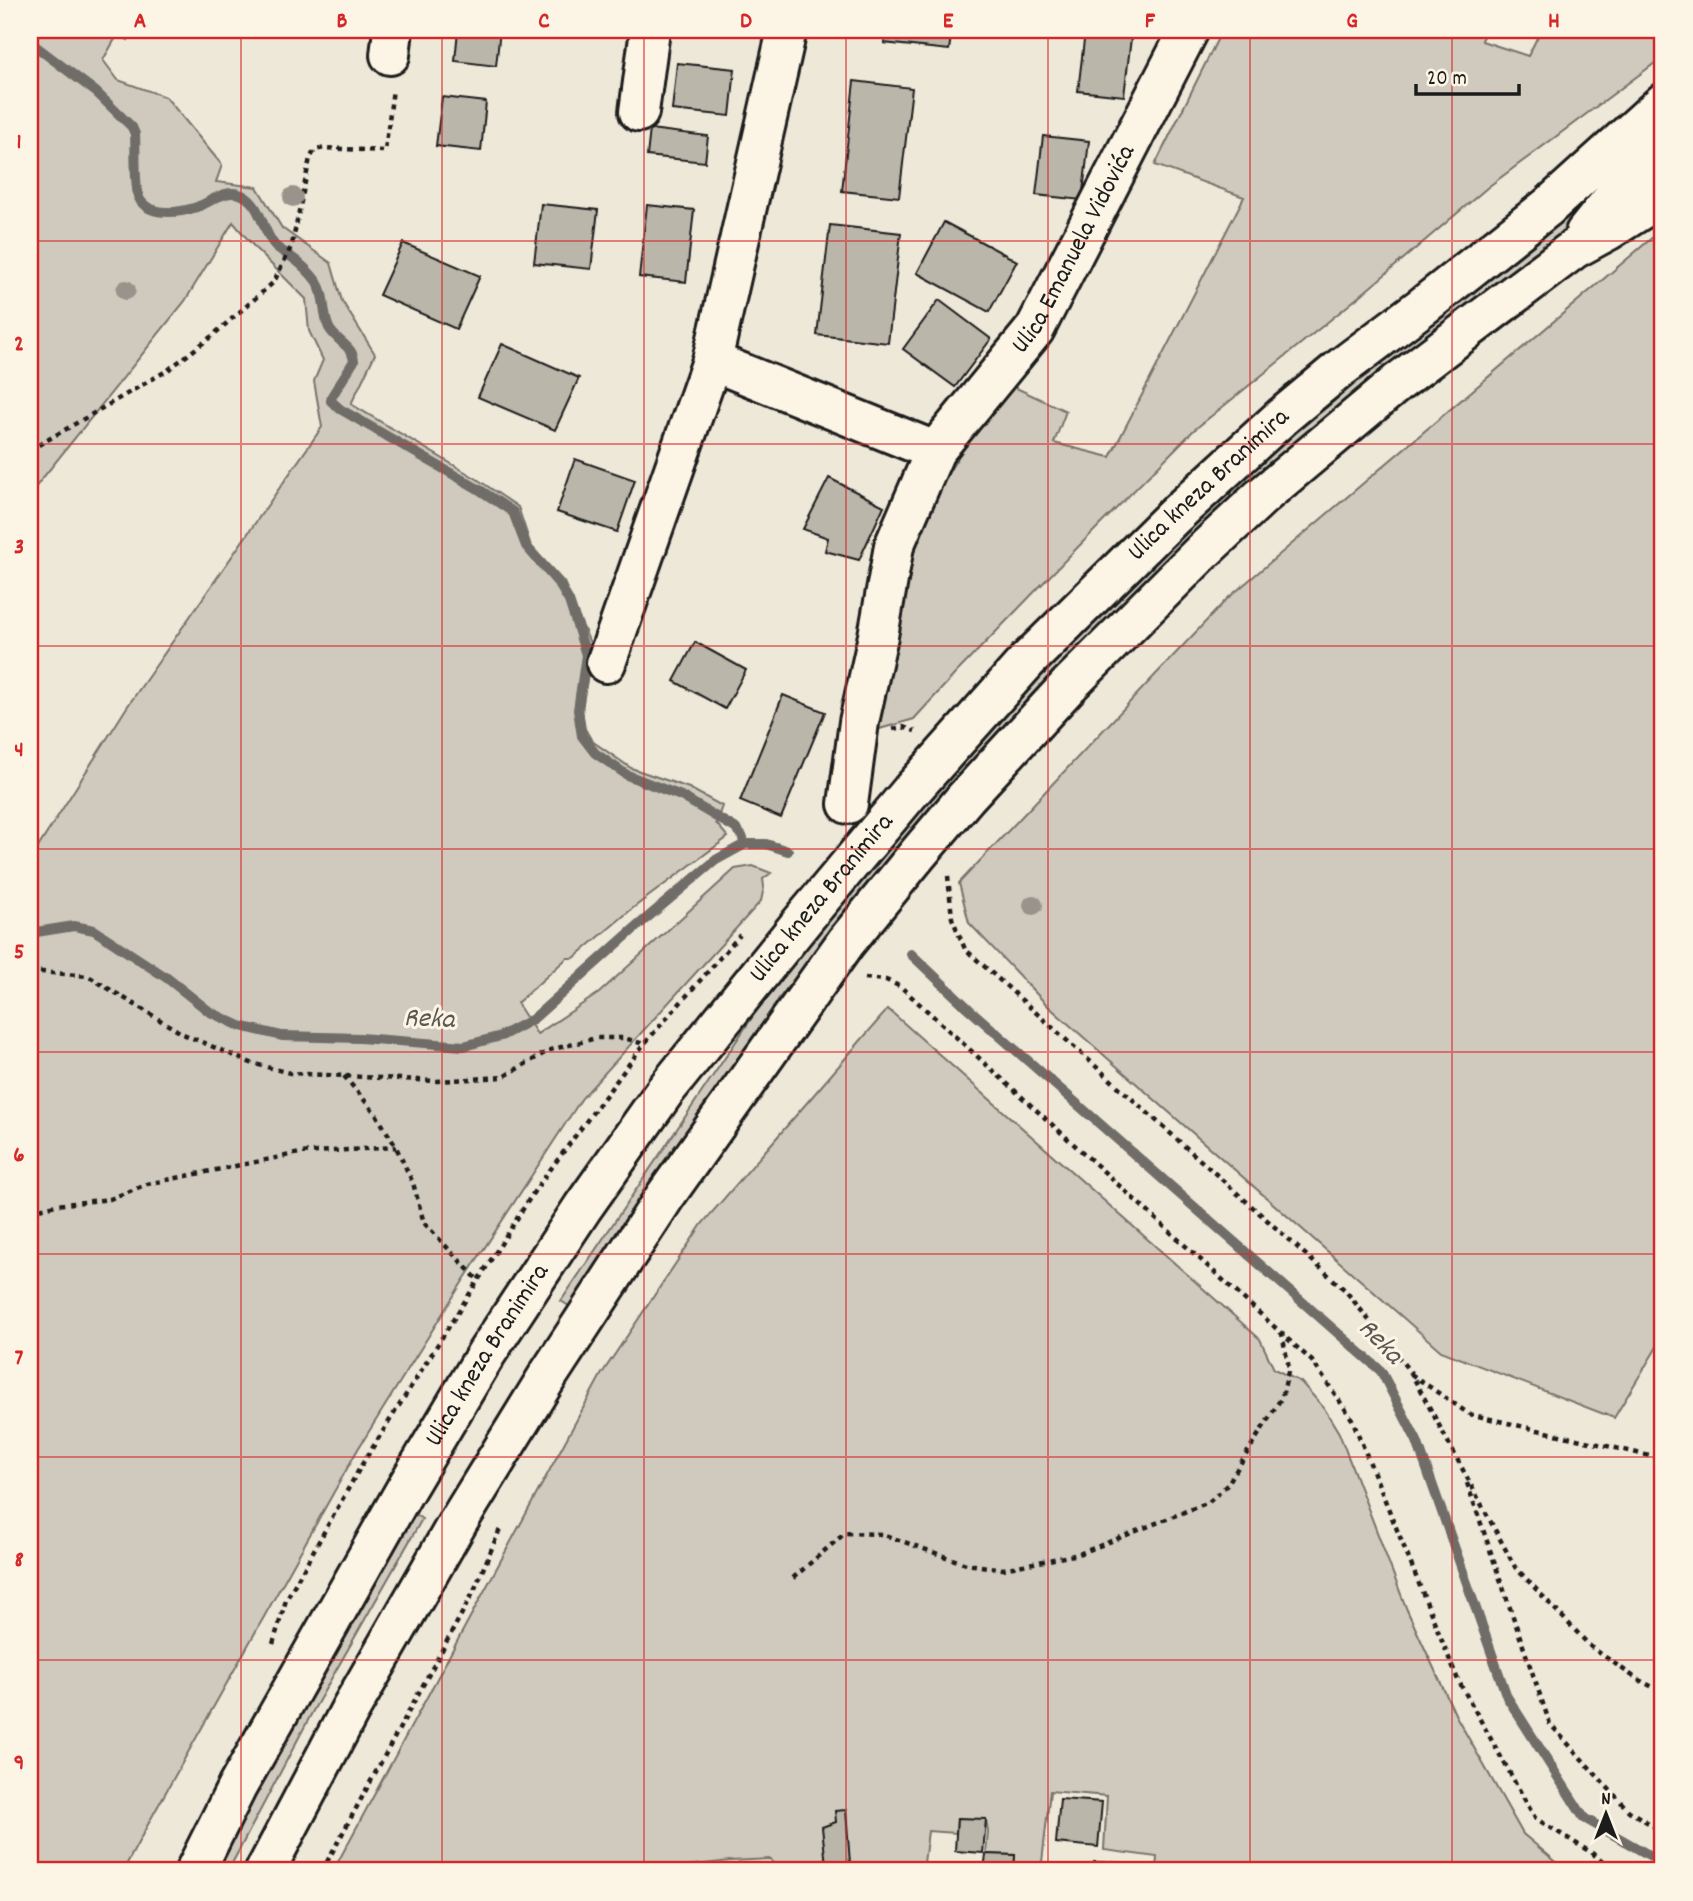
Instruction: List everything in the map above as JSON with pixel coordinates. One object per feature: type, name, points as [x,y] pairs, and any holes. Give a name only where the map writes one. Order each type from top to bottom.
[{"type":"street","points":[[639,112],[650,30]]},
{"type":"street","points":[[606,663],[712,362],[787,30]]},
{"type":"street","name":"Ulica Emanuela Vidovića","points":[[848,804],[859,722],[894,546],[935,451],[1035,329],[1189,30]]},
{"type":"street","name":"Ulica kneza Branimira","points":[[195,1871],[237,1787],[405,1490],[486,1354],[583,1207],[665,1091],[825,894],[911,791],[1027,661],[1174,516],[1283,416],[1342,367],[1521,230],[1663,103]]},
{"type":"street","name":"Ulica kneza Branimira","points":[[1574,249],[1618,192],[1663,152]]},
{"type":"street","name":"Ulica kneza Branimira","points":[[265,1871],[350,1710],[458,1521],[549,1374],[666,1195],[846,942],[966,797],[1069,685],[1202,552],[1270,489],[1397,383],[1574,249],[1639,211],[1663,192]]},
{"type":"street","points":[[712,362],[935,451]]},
{"type":"path","points":[[30,450],[168,370],[274,282],[292,245],[310,158],[315,150],[325,148],[385,151],[396,64],[392,43]]},
{"type":"path","points":[[941,883],[948,875],[952,918],[965,949],[1345,1290],[1411,1373],[1515,1567],[1591,1647],[1637,1679],[1663,1692]]},
{"type":"path","points":[[30,971],[88,976],[183,1034],[251,1063],[290,1073],[437,1081],[503,1077],[550,1050],[596,1038],[624,1038],[644,1044]]},
{"type":"path","points":[[865,972],[860,978],[886,980],[901,987],[1312,1361],[1352,1419],[1458,1680],[1535,1818],[1592,1853],[1613,1871]]},
{"type":"path","points":[[343,1076],[376,1114],[396,1147],[412,1183],[424,1223],[478,1280]]},
{"type":"path","points":[[30,1211],[110,1199],[146,1184],[300,1153],[396,1147]]},
{"type":"path","points":[[793,1578],[845,1532],[882,1534],[966,1564],[1003,1569],[1079,1555],[1209,1503],[1227,1485],[1282,1397],[1289,1368],[1282,1333]]},
{"type":"path","points":[[1411,1373],[1469,1413],[1663,1459]]},
{"type":"path","points":[[1462,1469],[1550,1724],[1629,1811],[1663,1832]]},
{"type":"path","points":[[322,1871],[474,1593],[504,1521]]},
{"type":"shaded area","points":[[30,30],[131,30],[128,40],[118,34],[103,60],[118,80],[166,97],[222,165],[216,182],[257,187],[282,228],[331,263],[342,301],[375,354],[351,404],[477,479],[518,507],[531,546],[564,582],[593,650],[582,706],[584,727],[592,741],[631,768],[689,788],[722,806],[716,823],[728,837],[633,908],[574,958],[567,958],[517,1003],[537,1034],[599,993],[735,869],[753,866],[771,873],[763,879],[761,901],[582,1098],[463,1281],[358,1449],[123,1871],[30,1871],[30,860],[127,707],[322,427],[314,381],[323,360],[309,331],[306,299],[233,222],[185,301],[30,494]]},
{"type":"shaded area","points":[[1222,30],[1484,30],[1482,41],[1528,56],[1541,30],[1663,30],[1663,57],[1488,187],[1361,295],[1194,430],[914,719],[876,730],[917,521],[968,442],[1012,386],[1066,411],[1054,443],[1110,457],[1244,197],[1155,165]]},
{"type":"shaded area","points":[[1663,125],[1663,141],[882,868],[780,997],[572,1308],[561,1301],[772,988],[912,816],[1002,716],[1121,591],[1290,433]]},
{"type":"shaded area","points":[[1663,234],[1663,1337],[1614,1418],[1441,1351],[1048,1006],[969,923],[959,883],[1227,599],[1653,237]]},
{"type":"shaded area","points":[[888,1009],[1260,1339],[1274,1369],[1301,1382],[1324,1408],[1339,1433],[1407,1610],[1456,1716],[1523,1834],[1567,1871],[1156,1871],[1157,1857],[1104,1850],[1107,1796],[1050,1791],[1041,1871],[1014,1871],[1015,1855],[986,1854],[986,1820],[957,1818],[956,1833],[928,1831],[923,1871],[776,1871],[771,1859],[645,1871],[333,1871],[601,1375],[702,1224]]},
{"type":"shaded area","points":[[413,1513],[422,1519],[314,1709],[228,1871],[214,1871],[305,1699]]},
{"type":"building","points":[[458,30],[500,30],[496,66],[455,61]]},
{"type":"building","points":[[886,30],[952,30],[949,50],[884,43]]},
{"type":"building","points":[[1085,32],[1131,38],[1124,96],[1078,91]]},
{"type":"building","points":[[677,63],[735,69],[730,116],[672,110]]},
{"type":"building","points":[[854,81],[912,88],[899,197],[842,191]]},
{"type":"building","points":[[442,97],[486,102],[481,151],[436,146]]},
{"type":"building","points":[[650,129],[708,136],[705,162],[647,156]]},
{"type":"building","points":[[1043,136],[1089,141],[1082,200],[1036,195]]},
{"type":"building","points":[[541,204],[598,210],[591,269],[534,263]]},
{"type":"building","points":[[647,205],[694,210],[686,282],[639,277]]},
{"type":"building","points":[[944,222],[1017,261],[989,312],[917,273]]},
{"type":"building","points":[[830,225],[901,233],[888,343],[817,335]]},
{"type":"building","points":[[403,243],[480,276],[456,329],[379,295]]},
{"type":"building","points":[[939,300],[991,339],[955,387],[903,349]]},
{"type":"building","points":[[502,344],[579,378],[555,430],[478,397]]},
{"type":"building","points":[[575,459],[635,480],[617,532],[557,512]]},
{"type":"building","points":[[829,478],[884,506],[859,560],[825,551],[828,538],[803,529]]},
{"type":"building","points":[[695,642],[746,670],[725,709],[674,681]]},
{"type":"building","points":[[783,695],[825,712],[781,818],[740,801]]},
{"type":"building","points":[[1060,1799],[1102,1802],[1098,1847],[1056,1843]]},
{"type":"building","points":[[846,1810],[850,1863],[826,1865],[822,1827],[836,1822],[835,1811]]},
{"type":"building","points":[[957,1818],[986,1819],[983,1853],[955,1851]]},
{"type":"building","points":[[986,1854],[1015,1855],[1014,1871],[984,1871]]},
{"type":"building","points":[[1094,1862],[1123,1863],[1122,1871],[1094,1871]]},
{"type":"waterway","points":[[30,42],[96,92],[132,127],[135,134],[137,192],[143,204],[157,211],[182,211],[230,193],[242,195],[253,204],[275,245],[301,265],[317,282],[329,328],[353,356],[354,361],[331,401],[340,409],[513,512],[526,546],[559,584],[569,601],[586,655],[578,710],[582,736],[595,753],[627,775],[681,796],[735,828],[745,844]]},
{"type":"waterway","name":"Reka","points":[[30,933],[74,926],[94,930],[167,978],[210,1012],[240,1026],[282,1036],[360,1038],[464,1046],[501,1036],[533,1019],[716,860],[745,844],[766,844],[788,851]]},
{"type":"waterway","name":"Reka","points":[[911,954],[969,1009],[1381,1371],[1417,1441],[1507,1697],[1584,1818],[1663,1863]]}]
